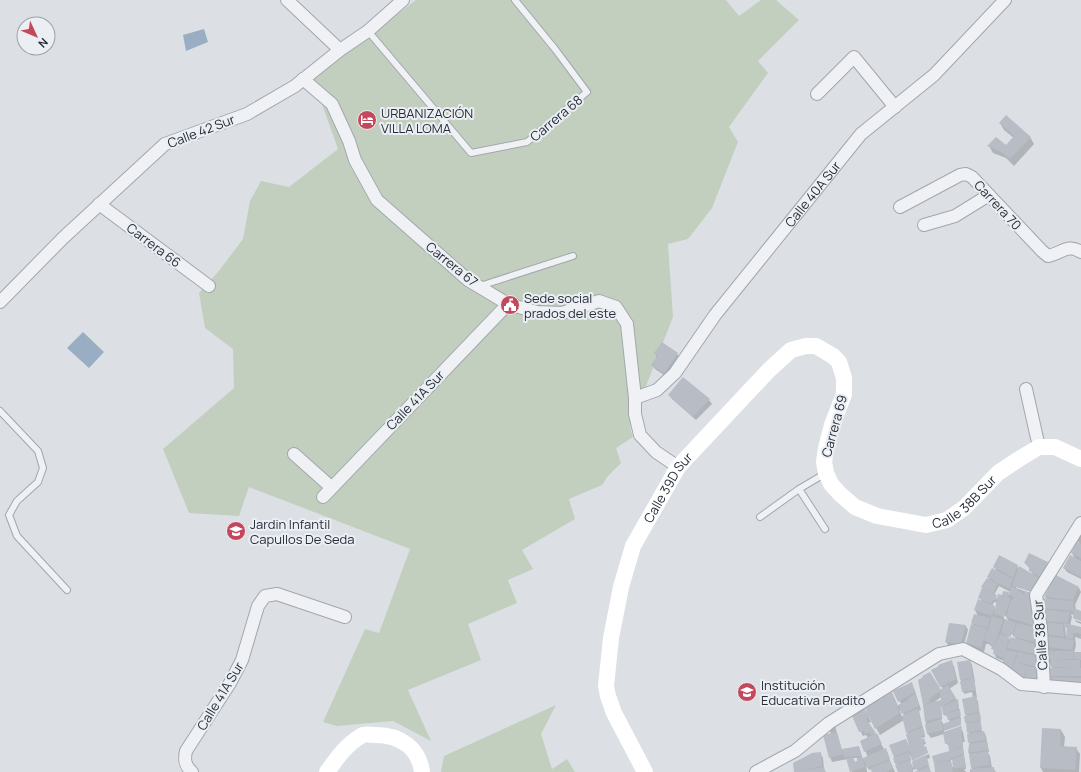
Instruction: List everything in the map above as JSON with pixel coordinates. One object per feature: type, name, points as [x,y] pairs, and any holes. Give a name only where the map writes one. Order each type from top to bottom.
[{"type":"main road","name":"Calle 39D Sur","points":[[645,772],[614,713],[606,686],[613,632],[622,587],[633,546],[678,466],[785,355],[791,350],[806,346],[816,346]]},
{"type":"main road","name":"Carrera 69","points":[[816,346],[833,356],[839,362],[844,378],[844,394],[832,425],[826,448],[824,462],[826,473],[831,484],[855,507]]},
{"type":"main road","points":[[1039,447],[1056,447],[1081,459]]},
{"type":"main road","name":"Calle 38B Sur","points":[[855,507],[877,516],[926,525],[947,520],[964,508],[998,473],[1039,447]]},
{"type":"main road","points":[[327,772],[344,748],[363,734],[385,735],[402,740],[415,751],[421,763],[422,772]]},
{"type":"street","points":[[287,0],[340,50]]},
{"type":"street","name":"Calle 42 Sur","points":[[0,302],[63,238],[164,144],[246,114],[295,86],[340,50],[368,31],[404,0]]},
{"type":"street","name":"Calle 40A Sur","points":[[635,398],[657,390],[675,373],[715,315],[861,134],[934,75],[1005,0]]},
{"type":"street","points":[[817,94],[854,57],[895,107]]},
{"type":"street","name":"Carrera 67","points":[[303,79],[332,104],[349,141],[354,160],[377,200],[468,280],[508,304],[537,312],[562,313],[599,301],[616,307],[626,324],[635,398],[635,414],[640,435],[656,452],[678,466]]},
{"type":"street","name":"Carrera 70","points":[[900,207],[960,175],[966,174],[972,177],[1048,256],[1071,248],[1081,252]]},
{"type":"street","points":[[924,225],[955,216],[989,195]]},
{"type":"street","name":"Carrera 66","points":[[100,204],[209,286]]},
{"type":"street","name":"Calle 41A Sur","points":[[322,497],[508,304]]},
{"type":"street","points":[[1026,389],[1039,447]]},
{"type":"street","points":[[294,454],[331,487]]},
{"type":"street","name":"Calle 38 Sur","points":[[1044,687],[1036,595],[1081,523]]},
{"type":"street","name":"Calle 41A Sur","points":[[192,772],[188,769],[184,761],[186,751],[230,683],[239,666],[258,606],[265,596],[277,594],[345,617]]},
{"type":"street","points":[[756,772],[795,751],[829,723],[939,654],[963,649],[1001,669],[1021,684],[1081,689]]},
{"type":"lane","name":"Carrera 68","points":[[368,31],[471,153],[527,142],[587,92],[556,49],[515,0]]},
{"type":"lane","points":[[480,286],[573,256]]},
{"type":"lane","points":[[0,411],[38,451],[43,468],[38,482],[17,501],[9,515],[17,536],[67,590]]},
{"type":"lane","points":[[760,517],[799,489],[826,473]]},
{"type":"lane","points":[[799,489],[825,529]]},
{"type":"green space","points":[[416,0],[726,0],[739,16],[761,0],[776,0],[799,20],[758,61],[768,73],[729,127],[738,142],[712,208],[688,239],[668,244],[673,317],[630,427],[633,437],[616,448],[621,463],[608,476],[602,485],[569,499],[575,519],[522,550],[533,569],[508,580],[517,603],[468,624],[481,660],[408,690],[431,741],[393,721],[337,726],[323,722],[365,629],[379,633],[410,549],[249,487],[239,516],[189,513],[163,449],[234,388],[233,349],[205,328],[199,293],[218,272],[243,239],[250,201],[261,181],[289,187],[338,149],[313,79]]},
{"type":"green space","points":[[556,705],[541,734],[552,769],[567,759],[575,772],[441,772],[444,756]]},
{"type":"water","points":[[204,29],[208,42],[186,51],[183,35]]},
{"type":"water","points":[[83,332],[104,352],[89,368],[67,348]]},
{"type":"building","points":[[1006,115],[1031,137],[1010,159],[1001,152],[987,146],[996,137],[1006,145],[1014,136],[999,123]]},
{"type":"building","points":[[662,342],[678,353],[664,373],[651,365],[657,356],[654,353]]},
{"type":"building","points":[[683,377],[710,399],[693,417],[668,395]]},
{"type":"building","points":[[1077,542],[1081,544],[1081,558],[1071,553]]},
{"type":"building","points":[[1029,553],[1048,562],[1040,577],[1029,571],[1029,566],[1024,563]]},
{"type":"building","points":[[999,555],[1018,565],[1013,578],[993,567]]},
{"type":"building","points":[[1070,555],[1081,561],[1081,577],[1063,568]]},
{"type":"building","points":[[1019,566],[1039,578],[1032,592],[1012,586]]},
{"type":"building","points":[[992,568],[1013,579],[1009,589],[987,577]]},
{"type":"building","points":[[1052,573],[1079,587],[1073,600],[1044,597],[1051,583]]},
{"type":"building","points":[[987,578],[998,584],[993,593],[981,587]]},
{"type":"building","points":[[1011,587],[1024,594],[1025,591],[1031,593],[1030,597],[1035,626],[1006,617],[1010,603],[1014,597],[1009,594]]},
{"type":"building","points":[[982,588],[997,595],[995,601],[993,600],[991,604],[978,598]]},
{"type":"building","points":[[1003,591],[1009,592],[1007,598],[1011,598],[1004,617],[994,614],[998,594],[1002,595]]},
{"type":"building","points":[[1040,598],[1074,601],[1073,611],[1041,608]]},
{"type":"building","points":[[978,599],[995,606],[992,616],[974,610]]},
{"type":"building","points":[[1074,608],[1081,611],[1081,621],[1073,618]]},
{"type":"building","points":[[1041,609],[1070,612],[1068,623],[1041,621]]},
{"type":"building","points":[[974,614],[990,618],[987,628],[971,623]]},
{"type":"building","points":[[992,616],[1003,620],[994,647],[1000,634],[1009,637],[1004,658],[993,654],[994,650],[991,649],[993,645],[984,640]]},
{"type":"building","points":[[1005,619],[1016,623],[1013,634],[1010,633],[1009,636],[1001,633]]},
{"type":"building","points":[[1043,622],[1063,624],[1064,637],[1044,634]]},
{"type":"building","points":[[949,623],[966,625],[961,644],[945,642]]},
{"type":"building","points":[[1017,623],[1034,627],[1036,642],[1013,637]]},
{"type":"building","points":[[1064,623],[1081,627],[1081,634],[1073,633],[1073,639],[1066,638],[1067,627],[1064,627]]},
{"type":"building","points":[[971,624],[987,629],[981,648],[966,643]]},
{"type":"building","points":[[1046,636],[1074,640],[1072,650],[1046,647]]},
{"type":"building","points":[[1010,637],[1036,644],[1038,655],[1007,648]]},
{"type":"building","points":[[1006,650],[1017,652],[1012,669],[1002,666]]},
{"type":"building","points":[[1047,651],[1073,651],[1073,659],[1053,660],[1080,660],[1080,668],[1050,667],[1051,659],[1047,659]]},
{"type":"building","points":[[1018,652],[1037,656],[1038,667],[1015,662]]},
{"type":"building","points":[[1074,652],[1081,652],[1081,660],[1074,659]]},
{"type":"building","points":[[952,660],[956,679],[940,687],[931,670],[939,666],[938,665]]},
{"type":"building","points":[[970,660],[973,678],[960,680],[957,662]]},
{"type":"building","points":[[1015,662],[1028,666],[1023,678],[1010,674]]},
{"type":"building","points":[[1028,666],[1038,668],[1038,675],[1032,681],[1024,679]]},
{"type":"building","points":[[1049,668],[1081,668],[1081,676],[1049,676]]},
{"type":"building","points":[[930,672],[940,688],[939,692],[929,699],[930,702],[923,705],[918,680]]},
{"type":"building","points":[[1049,677],[1081,678],[1081,685],[1049,684]]},
{"type":"building","points":[[974,678],[976,690],[962,692],[960,681]]},
{"type":"building","points":[[912,682],[915,692],[898,702],[893,691]]},
{"type":"building","points":[[948,685],[956,698],[941,707],[942,717],[925,722],[923,705],[941,700],[939,690]]},
{"type":"building","points":[[892,692],[900,713],[875,729],[869,717],[866,719],[876,733],[871,735],[870,732],[865,734],[863,731],[859,732],[852,716],[864,707],[868,715],[865,707]]},
{"type":"building","points":[[916,694],[919,706],[902,714],[898,705]]},
{"type":"building","points":[[976,696],[979,712],[965,715],[962,699]]},
{"type":"building","points":[[958,699],[959,708],[943,715],[942,707]]},
{"type":"building","points":[[918,708],[922,726],[906,733],[902,716]]},
{"type":"building","points":[[960,709],[961,716],[948,720],[946,714]]},
{"type":"building","points":[[980,713],[981,720],[965,723],[964,716]]},
{"type":"building","points":[[961,717],[961,725],[944,731],[943,724]]},
{"type":"building","points":[[941,719],[943,730],[927,734],[925,724]]},
{"type":"building","points":[[980,721],[982,730],[967,733],[966,723]]},
{"type":"building","points":[[961,726],[963,746],[949,751],[948,743],[945,744],[943,733]]},
{"type":"building","points":[[923,727],[925,735],[921,736],[921,739],[924,738],[924,747],[926,746],[928,753],[912,761],[906,734]]},
{"type":"building","points":[[1042,728],[1061,729],[1060,746],[1077,747],[1075,770],[1040,768]]},
{"type":"building","points":[[984,731],[986,740],[968,743],[967,734]]},
{"type":"building","points":[[837,732],[843,754],[829,758],[823,735]]},
{"type":"building","points":[[877,733],[882,744],[864,752],[860,741]]},
{"type":"building","points":[[906,739],[910,751],[894,757],[889,745]]},
{"type":"building","points":[[987,741],[988,750],[968,753],[969,744]]},
{"type":"building","points":[[859,746],[862,756],[844,757],[842,749]]},
{"type":"building","points":[[963,747],[964,754],[951,758],[951,760],[934,763],[932,756]]},
{"type":"building","points":[[886,748],[890,759],[867,768],[863,758]]},
{"type":"building","points":[[988,751],[990,765],[971,768],[969,754]]},
{"type":"building","points":[[821,752],[822,766],[800,771],[824,767],[825,772],[794,772],[793,763],[812,753]]},
{"type":"building","points":[[909,752],[911,759],[895,764],[893,758]]},
{"type":"building","points":[[926,755],[929,765],[916,770],[915,767],[913,768],[912,762]]},
{"type":"building","points":[[964,755],[966,767],[953,769],[952,759]]},
{"type":"building","points":[[862,757],[865,767],[850,772],[846,758],[853,758],[855,762],[857,761],[857,758]]},
{"type":"building","points":[[890,760],[893,769],[886,772],[872,772],[870,768]]},
{"type":"building","points":[[910,760],[913,771],[898,772],[895,765]]},
{"type":"building","points":[[951,761],[953,772],[935,772],[934,763]]},
{"type":"building","points":[[929,766],[931,772],[914,772]]},
{"type":"building","points":[[994,767],[994,772],[970,772],[970,769]]},
{"type":"place","name":"URBANIZACIÓN VILLA LOMA","points":[[367,120]]},
{"type":"place","name":"Sede social prados del este","points":[[510,305]]},
{"type":"place","name":"Jardin Infantil Capullos De Seda","points":[[236,531]]},
{"type":"place","name":"Institución Educativa Pradito","points":[[747,692]]}]
